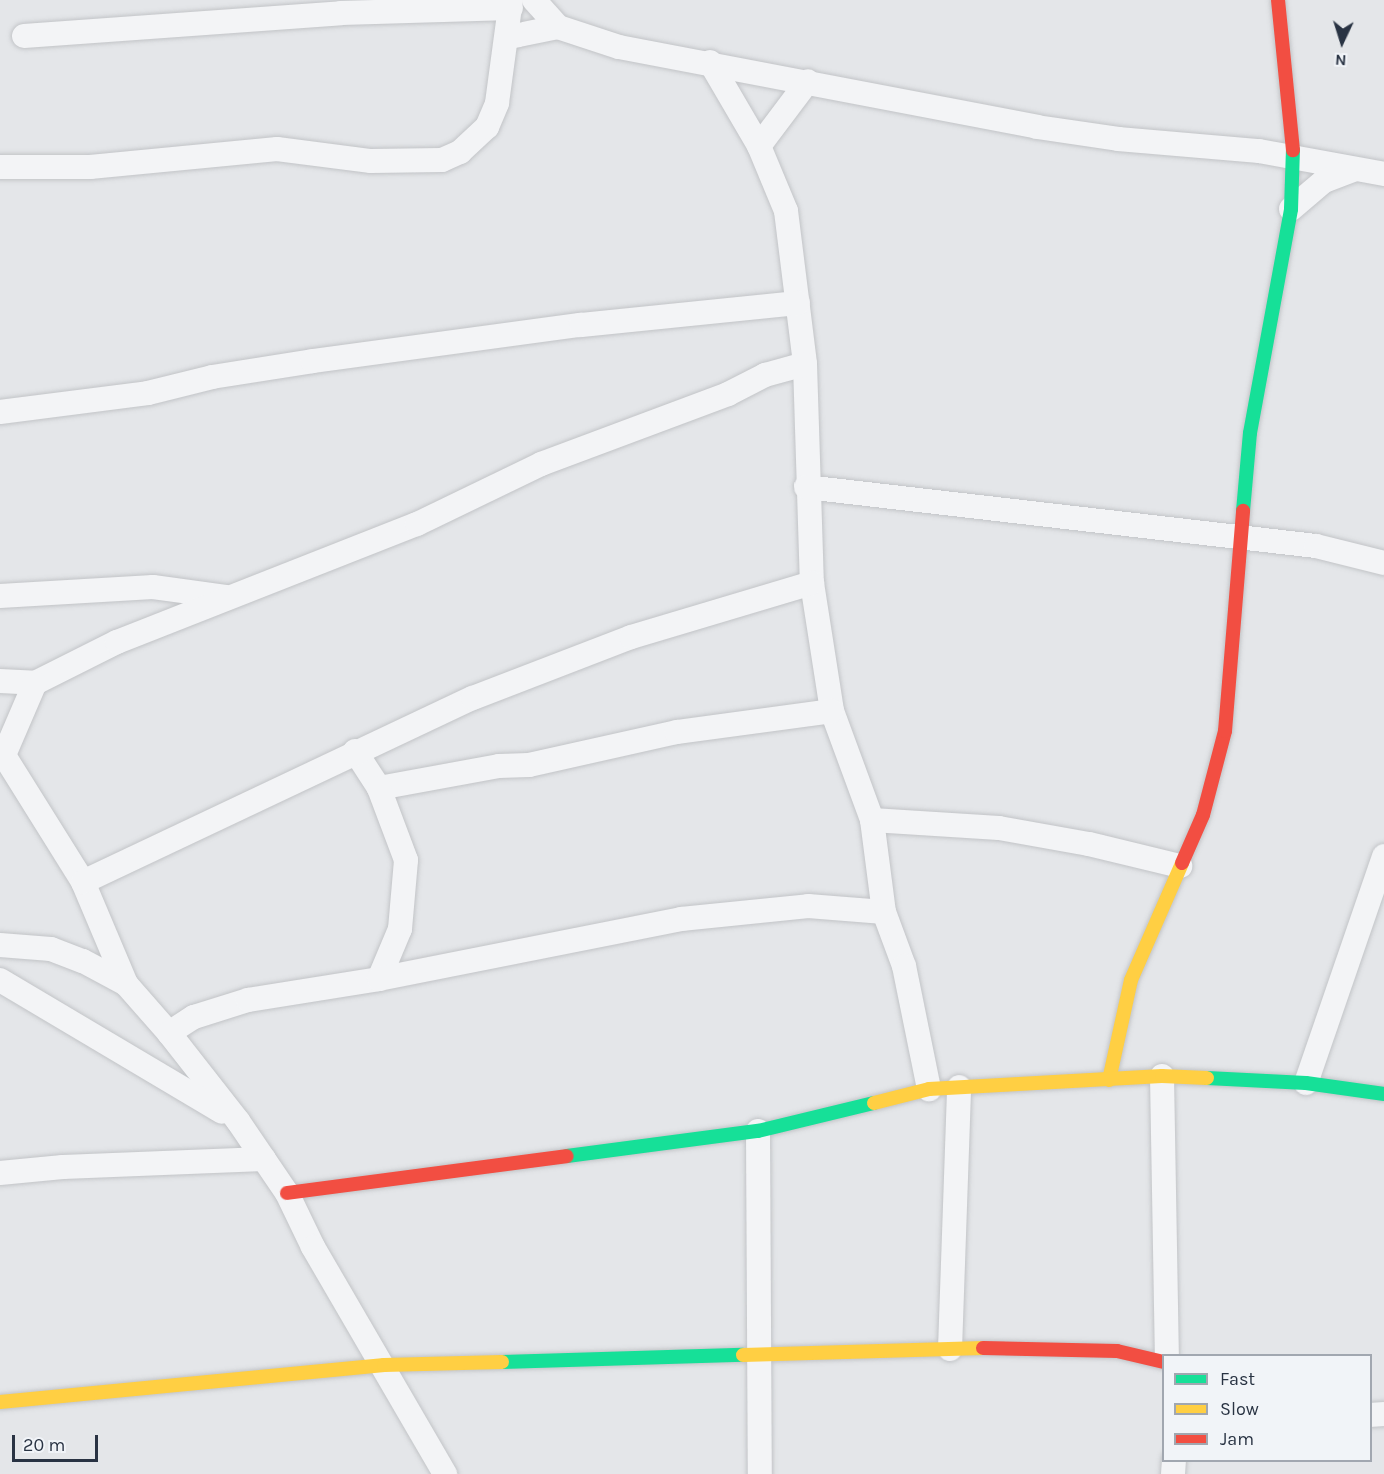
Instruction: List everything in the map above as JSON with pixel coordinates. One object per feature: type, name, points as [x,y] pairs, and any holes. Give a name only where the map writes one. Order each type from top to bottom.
[{"type":"street","points":[[534,0],[558,27]]},
{"type":"street","points":[[1110,1080],[1131,980],[1203,816],[1225,731],[1243,539],[1250,432],[1291,208],[1294,156],[1278,0]]},
{"type":"street","points":[[0,167],[90,167],[276,149],[371,161],[442,160],[460,152],[487,127],[497,103],[509,37],[511,4],[341,13],[24,36]]},
{"type":"street","points":[[509,37],[558,27],[619,47],[710,62],[1037,127],[1294,156],[1384,174]]},
{"type":"street","points":[[710,62],[759,146],[786,212],[804,364],[806,487],[812,583],[832,711],[872,820],[884,912],[904,966],[929,1089]]},
{"type":"street","points":[[759,146],[808,81]]},
{"type":"street","points":[[1291,208],[1324,181],[1355,169]]},
{"type":"street","points":[[0,412],[148,393],[212,377],[314,361],[581,325],[798,303]]},
{"type":"street","points":[[0,681],[35,683],[79,658],[228,597],[388,537],[541,464],[728,394],[765,375],[804,364]]},
{"type":"street","points":[[806,487],[1316,546],[1382,556]]},
{"type":"street","points":[[83,882],[355,751],[473,698],[631,637],[812,583]]},
{"type":"street","points":[[0,596],[153,587],[228,597]]},
{"type":"street","points":[[35,683],[2,752],[83,882],[126,984],[169,1033],[237,1121],[286,1193],[313,1247],[384,1365],[445,1474]]},
{"type":"street","points":[[380,788],[499,766],[529,765],[677,732],[832,711]]},
{"type":"street","points":[[355,751],[380,788],[406,860],[399,929],[379,979]]},
{"type":"street","points":[[872,820],[999,828],[1089,844],[1180,866]]},
{"type":"street","points":[[1306,1083],[1384,856]]},
{"type":"street","points":[[169,1033],[194,1017],[238,1003],[379,979],[745,910],[808,906],[884,912]]},
{"type":"street","points":[[0,945],[51,949],[83,961],[126,984]]},
{"type":"street","points":[[0,980],[237,1121]]},
{"type":"street","points":[[1162,1076],[1167,1354]]},
{"type":"street","points":[[286,1193],[758,1131],[929,1089],[1162,1076],[1306,1083],[1384,1094]]},
{"type":"street","points":[[950,1349],[959,1087]]},
{"type":"street","points":[[758,1131],[760,1474]]},
{"type":"street","points":[[0,1173],[63,1167],[264,1160]]},
{"type":"street","points":[[0,1402],[384,1365],[950,1349],[1117,1351],[1162,1362]]},
{"type":"traffic: fast","points":[[1243,511],[1250,433],[1291,209],[1293,150]]},
{"type":"traffic: fast","points":[[1207,1078],[1306,1083],[1384,1094]]},
{"type":"traffic: fast","points":[[567,1156],[758,1131],[874,1103]]},
{"type":"traffic: fast","points":[[502,1362],[743,1355]]},
{"type":"traffic: slow","points":[[1109,1080],[1131,980],[1182,863]]},
{"type":"traffic: slow","points":[[874,1103],[929,1089],[1162,1076],[1207,1078]]},
{"type":"traffic: slow","points":[[743,1355],[983,1348]]},
{"type":"traffic: slow","points":[[0,1402],[384,1365],[502,1362]]},
{"type":"traffic: jam","points":[[1278,0],[1293,150]]},
{"type":"traffic: jam","points":[[1182,863],[1203,815],[1225,731],[1243,511]]},
{"type":"traffic: jam","points":[[287,1193],[567,1156]]},
{"type":"traffic: jam","points":[[983,1348],[1117,1351],[1162,1362]]}]
